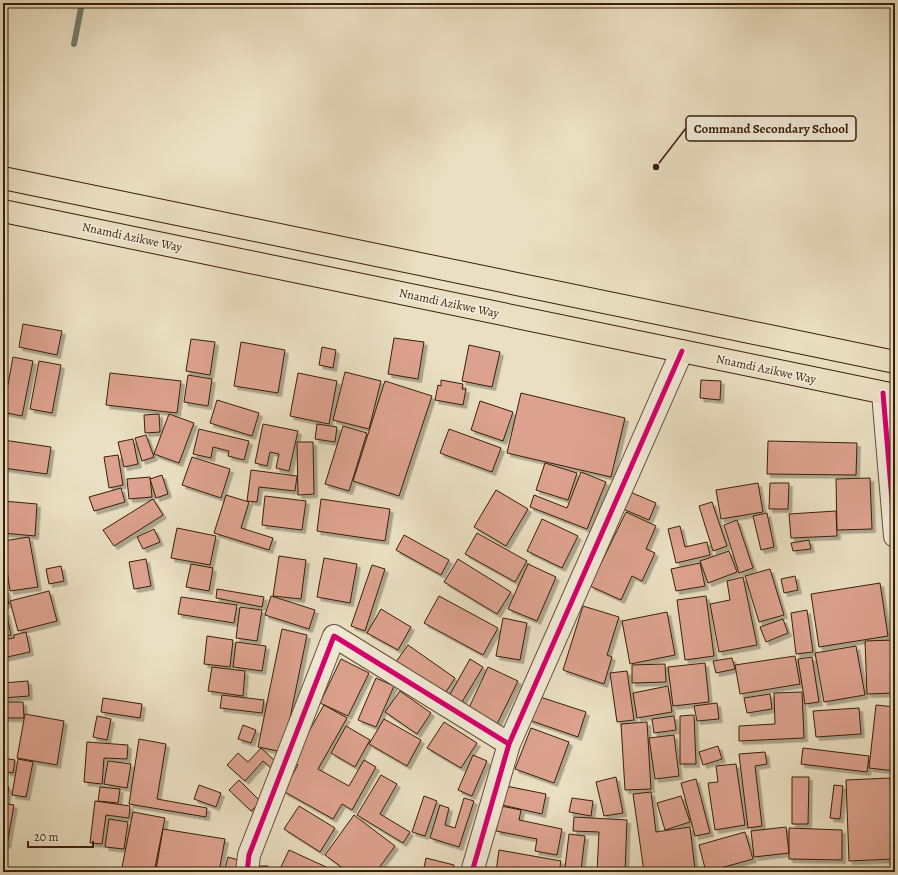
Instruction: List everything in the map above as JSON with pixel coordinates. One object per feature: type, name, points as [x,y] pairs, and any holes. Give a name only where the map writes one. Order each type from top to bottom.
[{"type":"highway","points":[[3,178],[895,362]]},
{"type":"highway","name":"Nnamdi Azikwe Way","points":[[3,211],[889,394]]},
{"type":"street","points":[[472,872],[508,744],[682,351]]},
{"type":"street","points":[[889,394],[895,536]]},
{"type":"street","points":[[247,872],[249,855],[334,636],[508,744]]},
{"type":"building","points":[[23,324],[62,331],[57,355],[19,347]]},
{"type":"building","points":[[394,338],[424,342],[418,379],[388,374]]},
{"type":"building","points":[[191,339],[215,342],[210,375],[186,371]]},
{"type":"building","points":[[241,342],[285,350],[278,393],[234,386]]},
{"type":"building","points":[[469,345],[500,352],[492,387],[462,381]]},
{"type":"building","points":[[322,347],[336,350],[333,368],[319,365]]},
{"type":"building","points":[[13,357],[33,361],[22,416],[3,412]]},
{"type":"building","points":[[39,361],[61,365],[52,413],[30,409]]},
{"type":"building","points":[[345,372],[381,381],[369,429],[333,420]]},
{"type":"building","points":[[110,373],[181,381],[177,413],[106,405]]},
{"type":"building","points":[[298,373],[337,381],[329,424],[290,416]]},
{"type":"building","points":[[188,375],[212,379],[208,406],[184,402]]},
{"type":"building","points":[[441,380],[463,384],[462,389],[466,389],[463,405],[435,400],[438,385],[441,386]]},
{"type":"building","points":[[701,380],[721,381],[720,400],[700,398]]},
{"type":"building","points":[[385,381],[432,396],[399,496],[353,481]]},
{"type":"building","points":[[521,393],[625,418],[611,477],[507,453]]},
{"type":"building","points":[[217,400],[259,413],[252,436],[210,423]]},
{"type":"building","points":[[480,401],[513,412],[503,441],[471,430]]},
{"type":"building","points":[[159,414],[160,432],[145,433],[144,415]]},
{"type":"building","points":[[169,414],[194,423],[179,463],[154,454]]},
{"type":"building","points":[[263,424],[298,431],[289,471],[276,468],[279,454],[270,452],[267,466],[255,463]]},
{"type":"building","points":[[317,424],[337,427],[335,442],[315,439]]},
{"type":"building","points":[[343,426],[367,433],[349,491],[325,484]]},
{"type":"building","points":[[199,429],[249,441],[244,460],[228,456],[229,451],[213,447],[211,458],[193,454]]},
{"type":"building","points":[[449,429],[501,448],[492,472],[440,453]]},
{"type":"building","points":[[146,435],[154,457],[142,461],[135,438]]},
{"type":"building","points":[[133,439],[138,464],[124,467],[118,442]]},
{"type":"building","points":[[3,440],[51,447],[47,474],[3,468]]},
{"type":"building","points":[[768,441],[857,443],[856,475],[767,474]]},
{"type":"building","points":[[297,442],[313,442],[314,494],[298,495]]},
{"type":"building","points":[[118,455],[123,485],[109,488],[104,457]]},
{"type":"building","points":[[192,457],[230,469],[221,498],[182,485]]},
{"type":"building","points":[[545,463],[577,473],[568,500],[536,490]]},
{"type":"building","points":[[251,470],[297,476],[295,491],[259,487],[257,502],[247,501]]},
{"type":"building","points":[[581,472],[606,482],[587,529],[530,507],[534,495],[567,508]]},
{"type":"building","points":[[162,475],[168,494],[156,498],[150,479]]},
{"type":"building","points":[[150,477],[152,497],[129,499],[127,479]]},
{"type":"building","points":[[870,478],[872,529],[837,530],[836,479]]},
{"type":"building","points":[[758,483],[763,512],[721,519],[716,490]]},
{"type":"building","points":[[770,483],[789,483],[788,509],[769,509]]},
{"type":"building","points":[[121,488],[125,502],[94,511],[89,497]]},
{"type":"building","points":[[496,490],[528,509],[506,546],[474,527]]},
{"type":"building","points":[[630,492],[656,503],[649,520],[623,509]]},
{"type":"building","points":[[226,495],[249,502],[241,528],[273,538],[269,550],[214,533]]},
{"type":"building","points":[[265,496],[306,501],[302,530],[262,525]]},
{"type":"building","points":[[153,499],[163,515],[114,546],[103,530]]},
{"type":"building","points":[[321,499],[390,509],[385,541],[317,531]]},
{"type":"building","points":[[3,501],[37,504],[35,536],[3,533]]},
{"type":"building","points":[[712,502],[727,546],[713,551],[699,506]]},
{"type":"building","points":[[836,511],[837,536],[791,538],[789,514]]},
{"type":"building","points":[[626,512],[656,526],[646,549],[655,553],[642,581],[632,576],[621,600],[590,586]]},
{"type":"building","points":[[767,513],[774,547],[761,550],[753,516]]},
{"type":"building","points":[[542,519],[578,536],[562,568],[527,551]]},
{"type":"building","points":[[737,520],[753,568],[739,573],[724,525]]},
{"type":"building","points":[[680,526],[685,547],[707,542],[710,555],[676,563],[668,529]]},
{"type":"building","points":[[177,528],[216,536],[210,565],[171,558]]},
{"type":"building","points":[[154,529],[160,542],[143,549],[137,537]]},
{"type":"building","points":[[477,533],[527,561],[515,582],[465,554]]},
{"type":"building","points":[[404,535],[449,560],[441,575],[396,550]]},
{"type":"building","points":[[29,537],[38,587],[10,591],[3,541]]},
{"type":"building","points":[[809,540],[811,549],[793,551],[791,543]]},
{"type":"building","points":[[729,551],[737,572],[708,583],[700,561]]},
{"type":"building","points":[[279,556],[306,560],[301,599],[273,596]]},
{"type":"building","points":[[324,558],[357,564],[350,603],[317,597]]},
{"type":"building","points":[[146,559],[151,586],[134,589],[129,562]]},
{"type":"building","points":[[458,559],[511,592],[497,614],[444,582]]},
{"type":"building","points":[[700,563],[705,586],[676,591],[671,569]]},
{"type":"building","points":[[191,564],[213,568],[209,591],[186,587]]},
{"type":"building","points":[[528,564],[556,577],[537,621],[508,609]]},
{"type":"building","points":[[372,565],[385,569],[365,631],[351,626]]},
{"type":"building","points":[[61,566],[64,581],[49,584],[46,569]]},
{"type":"building","points":[[770,569],[784,615],[759,622],[745,576]]},
{"type":"building","points":[[795,576],[798,590],[784,593],[781,579]]},
{"type":"building","points":[[743,577],[757,645],[719,652],[710,604],[730,600],[727,581]]},
{"type":"building","points":[[880,583],[888,636],[819,647],[811,594]]},
{"type":"building","points":[[3,589],[6,589],[9,604],[3,605]]},
{"type":"building","points":[[217,589],[264,597],[262,607],[216,598]]},
{"type":"building","points":[[49,591],[57,621],[18,631],[10,601]]},
{"type":"building","points":[[271,596],[315,610],[309,629],[265,615]]},
{"type":"building","points":[[439,596],[498,628],[483,655],[424,623]]},
{"type":"building","points":[[706,596],[714,656],[685,660],[677,600]]},
{"type":"building","points":[[181,597],[237,605],[234,623],[178,614]]},
{"type":"building","points":[[583,606],[619,617],[607,655],[612,657],[604,684],[563,670]]},
{"type":"building","points":[[240,607],[262,610],[257,641],[236,638]]},
{"type":"building","points":[[381,609],[411,627],[398,650],[367,633]]},
{"type":"building","points":[[807,610],[813,652],[796,654],[791,613]]},
{"type":"building","points":[[3,612],[6,612],[11,635],[3,637]]},
{"type":"building","points":[[667,612],[675,655],[630,664],[622,621]]},
{"type":"building","points":[[503,618],[527,623],[520,660],[496,656]]},
{"type":"building","points":[[783,619],[788,633],[766,642],[760,627]]},
{"type":"building","points":[[282,629],[307,635],[283,752],[258,747]]},
{"type":"building","points":[[26,632],[30,652],[3,658],[3,640],[14,638],[14,635]]},
{"type":"building","points":[[207,636],[233,640],[230,667],[204,664]]},
{"type":"building","points":[[895,640],[895,693],[867,694],[865,641]]},
{"type":"building","points":[[236,642],[266,646],[262,671],[233,667]]},
{"type":"building","points":[[408,645],[455,678],[444,695],[396,662]]},
{"type":"building","points":[[856,646],[865,695],[824,702],[815,653]]},
{"type":"building","points":[[795,656],[800,684],[740,694],[735,665]]},
{"type":"building","points":[[812,657],[819,702],[805,704],[798,659]]},
{"type":"building","points":[[732,658],[735,669],[716,673],[713,661]]},
{"type":"building","points":[[341,659],[369,673],[348,716],[320,703]]},
{"type":"building","points":[[470,659],[483,667],[459,707],[447,700]]},
{"type":"building","points":[[705,663],[709,702],[673,706],[668,667]]},
{"type":"building","points":[[665,664],[666,682],[632,683],[632,665]]},
{"type":"building","points":[[212,667],[245,671],[243,696],[208,691]]},
{"type":"building","points":[[488,667],[518,681],[496,726],[467,712]]},
{"type":"building","points":[[627,671],[634,720],[617,722],[610,673]]},
{"type":"building","points":[[376,678],[394,686],[376,727],[358,720]]},
{"type":"building","points":[[28,681],[29,696],[3,698],[3,683]]},
{"type":"building","points":[[668,686],[672,712],[637,718],[633,693]]},
{"type":"building","points":[[400,691],[431,713],[417,734],[385,712]]},
{"type":"building","points":[[802,692],[804,738],[739,741],[739,726],[775,724],[774,693]]},
{"type":"building","points":[[770,694],[772,709],[747,713],[744,698]]},
{"type":"building","points":[[222,695],[264,700],[262,713],[220,708]]},
{"type":"building","points":[[537,696],[586,712],[578,737],[529,720]]},
{"type":"building","points":[[103,698],[142,704],[140,718],[101,712]]},
{"type":"building","points":[[3,702],[23,702],[24,718],[3,718]]},
{"type":"building","points":[[717,703],[719,719],[697,721],[694,706]]},
{"type":"building","points":[[324,705],[347,718],[318,769],[349,786],[364,760],[376,767],[352,810],[342,804],[333,819],[283,791],[298,765],[292,761]]},
{"type":"building","points":[[876,705],[895,707],[895,771],[869,768]]},
{"type":"building","points":[[859,708],[861,734],[816,737],[813,711]]},
{"type":"building","points":[[25,714],[64,721],[57,765],[17,758]]},
{"type":"building","points":[[694,715],[696,764],[680,764],[680,716]]},
{"type":"building","points":[[97,716],[111,719],[107,740],[93,737]]},
{"type":"building","points":[[674,716],[676,730],[654,733],[652,719]]},
{"type":"building","points":[[384,719],[421,740],[407,766],[369,744]]},
{"type":"building","points":[[444,722],[477,743],[461,768],[427,748]]},
{"type":"building","points":[[647,722],[651,789],[625,790],[621,724]]},
{"type":"building","points":[[243,725],[256,730],[251,743],[238,739]]},
{"type":"building","points":[[346,726],[370,740],[355,767],[331,753]]},
{"type":"building","points":[[531,728],[569,742],[554,783],[515,769]]},
{"type":"building","points":[[674,735],[679,776],[655,779],[649,738]]},
{"type":"building","points":[[139,739],[166,744],[157,799],[207,808],[206,817],[129,804]]},
{"type":"building","points":[[87,742],[128,745],[127,759],[104,758],[102,784],[84,782]]},
{"type":"building","points":[[718,746],[722,759],[703,765],[699,752]]},
{"type":"building","points":[[261,748],[276,762],[271,768],[263,761],[245,781],[227,765],[238,753],[248,762]]},
{"type":"building","points":[[803,748],[869,756],[867,772],[801,764]]},
{"type":"building","points":[[765,752],[767,764],[755,766],[762,826],[748,828],[739,754]]},
{"type":"building","points":[[473,755],[487,761],[472,796],[458,790]]},
{"type":"building","points":[[3,758],[15,760],[13,773],[3,771]]},
{"type":"building","points":[[18,759],[33,762],[26,797],[12,795]]},
{"type":"building","points":[[108,761],[131,764],[127,788],[104,784]]},
{"type":"building","points":[[736,764],[745,825],[715,830],[708,783],[718,782],[716,766]]},
{"type":"building","points":[[381,775],[397,784],[380,814],[410,832],[403,843],[357,815]]},
{"type":"building","points":[[616,777],[623,813],[604,816],[596,782]]},
{"type":"building","points":[[792,777],[809,777],[808,824],[792,824]]},
{"type":"building","points":[[890,778],[893,859],[849,861],[846,780]]},
{"type":"building","points":[[696,779],[710,833],[695,836],[681,783]]},
{"type":"building","points":[[239,780],[261,802],[251,811],[229,790]]},
{"type":"building","points":[[199,785],[221,793],[216,807],[194,799]]},
{"type":"building","points":[[834,785],[843,786],[840,819],[830,818]]},
{"type":"building","points":[[3,786],[9,787],[6,802],[3,801]]},
{"type":"building","points":[[506,786],[546,794],[542,814],[502,805]]},
{"type":"building","points":[[100,787],[120,789],[118,803],[98,801]]},
{"type":"building","points":[[651,792],[656,832],[690,827],[695,870],[644,872],[633,794]]},
{"type":"building","points":[[424,796],[437,801],[425,836],[412,832]]},
{"type":"building","points":[[681,796],[690,822],[665,830],[657,803]]},
{"type":"building","points":[[464,798],[474,801],[459,847],[430,838],[440,805],[449,808],[445,825],[455,828]]},
{"type":"building","points":[[572,798],[593,801],[591,816],[569,812]]},
{"type":"building","points":[[95,801],[130,806],[129,818],[106,815],[102,844],[90,843]]},
{"type":"building","points":[[3,803],[14,805],[7,845],[3,844]]},
{"type":"building","points":[[299,806],[335,828],[320,852],[284,829]]},
{"type":"building","points":[[501,806],[521,810],[519,820],[562,829],[557,855],[535,851],[537,839],[496,831]]},
{"type":"building","points":[[133,812],[165,818],[154,872],[121,872]]},
{"type":"building","points":[[354,815],[395,846],[376,872],[348,872],[325,855]]},
{"type":"building","points":[[574,817],[627,820],[625,872],[597,872],[599,832],[573,831]]},
{"type":"building","points":[[109,819],[128,822],[124,849],[105,847]]},
{"type":"building","points":[[786,827],[789,853],[754,857],[751,831]]},
{"type":"building","points":[[789,828],[842,830],[842,860],[789,859]]},
{"type":"building","points":[[163,829],[225,839],[219,872],[168,872],[156,870]]},
{"type":"building","points":[[745,832],[753,859],[706,872],[699,845]]},
{"type":"building","points":[[569,834],[585,836],[581,870],[565,868]]},
{"type":"building","points":[[289,850],[337,872],[292,872],[281,867]]},
{"type":"building","points":[[499,850],[561,861],[559,872],[496,872]]},
{"type":"building","points":[[228,857],[238,860],[235,872],[224,872]]},
{"type":"building","points":[[426,858],[454,865],[452,872],[423,872]]},
{"type":"building","points":[[253,866],[268,866],[268,872],[253,872]]},
{"type":"waterway","points":[[74,44],[82,3]]},
{"type":"cycle path","points":[[472,872],[509,744],[682,351]]},
{"type":"cycle path","points":[[883,393],[895,536]]},
{"type":"cycle path","points":[[247,872],[249,855],[334,636],[509,744]]},
{"type":"place","name":"Command Secondary School","points":[[656,167]]}]
